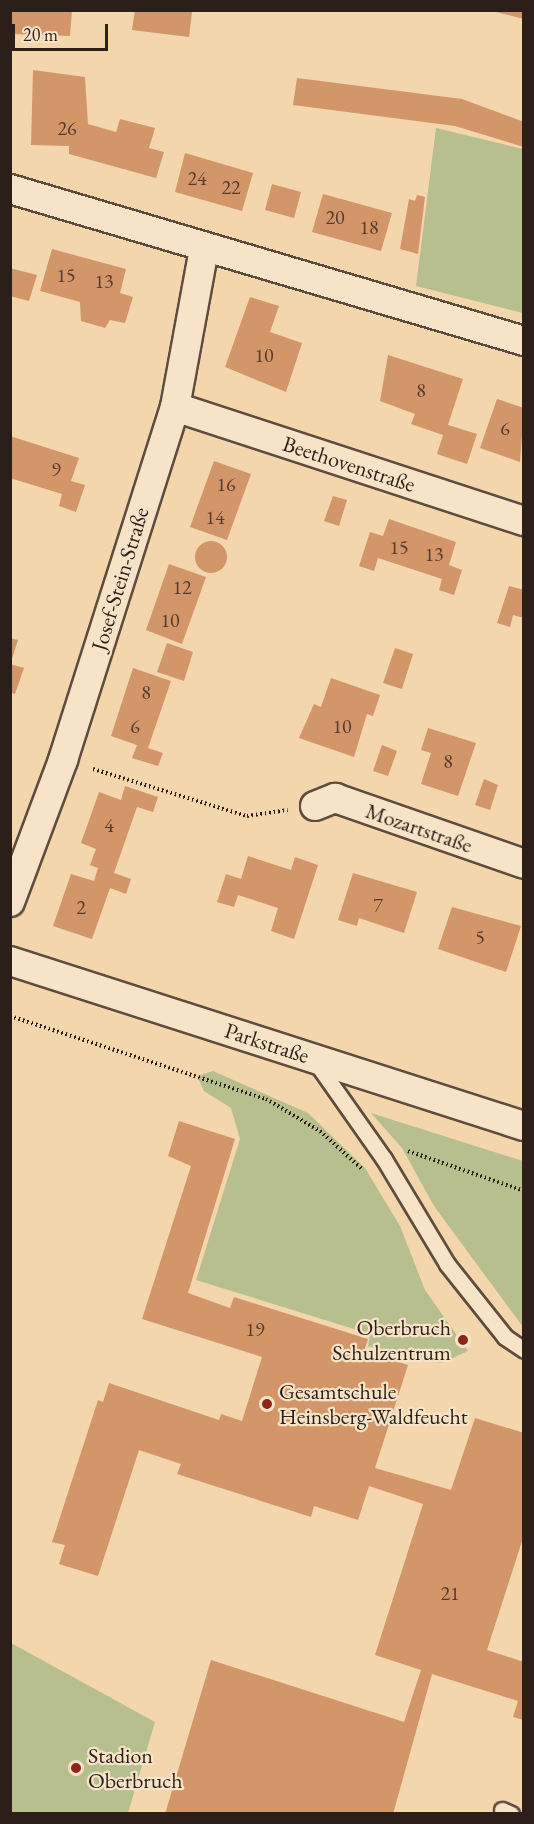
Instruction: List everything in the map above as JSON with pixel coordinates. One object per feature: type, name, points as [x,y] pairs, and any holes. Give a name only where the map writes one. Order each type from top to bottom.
[{"type":"street","points":[[10,189],[204,249],[524,341]]},
{"type":"street","name":"Josef-Stein-Straße","points":[[10,902],[63,760],[174,407],[204,249]]},
{"type":"street","name":"Beethovenstraße","points":[[174,407],[524,521]]},
{"type":"street","name":"Mozartstraße","points":[[315,806],[335,798],[524,864]]},
{"type":"street","name":"Parkstraße","points":[[10,961],[524,1126]]},
{"type":"lane","points":[[314,1059],[384,1159],[447,1264],[505,1337],[524,1350]]},
{"type":"path","points":[[63,760],[247,816],[315,806]]},
{"type":"path","points":[[10,1016],[266,1099],[320,1131],[359,1170],[411,1150],[524,1191]]},
{"type":"green space","points":[[436,128],[523,149],[523,313],[416,286]]},
{"type":"green space","points":[[213,1071],[308,1113],[365,1168],[400,1226],[425,1290],[468,1351],[442,1363],[407,1359],[368,1346],[370,1334],[196,1280],[240,1139],[231,1108],[204,1091],[197,1076]]},
{"type":"green space","points":[[371,1113],[523,1161],[523,1327],[434,1206],[402,1148]]},
{"type":"green space","name":"Stadion Oberbruch","points":[[11,1643],[155,1722],[128,1813],[11,1813]]},
{"type":"building","points":[[10,10],[72,10],[70,36],[10,34]]},
{"type":"building","points":[[135,10],[192,12],[189,37],[132,30]]},
{"type":"building","points":[[524,10],[524,19],[492,11]]},
{"type":"building","points":[[33,70],[85,77],[88,124],[116,132],[120,119],[155,128],[149,148],[164,152],[156,178],[69,154],[69,146],[31,145]]},
{"type":"building","points":[[297,78],[462,99],[524,122],[524,147],[455,126],[293,105]]},
{"type":"building","points":[[185,153],[253,173],[242,211],[175,192]]},
{"type":"building","points":[[272,184],[301,192],[294,218],[265,210]]},
{"type":"building","points":[[323,194],[392,213],[381,251],[312,232]]},
{"type":"building","points":[[417,195],[425,197],[418,254],[400,249],[409,199],[415,201]]},
{"type":"building","points":[[52,249],[126,269],[120,293],[133,297],[125,323],[110,320],[105,328],[81,321],[80,302],[40,291]]},
{"type":"building","points":[[10,268],[37,275],[29,301],[10,296]]},
{"type":"building","points":[[250,297],[279,306],[270,332],[302,343],[286,392],[225,367]]},
{"type":"building","points":[[388,355],[463,379],[448,425],[477,434],[467,464],[437,454],[443,435],[411,424],[415,414],[380,401]]},
{"type":"building","points":[[497,399],[524,408],[520,462],[480,448]]},
{"type":"building","points":[[10,436],[79,458],[71,481],[85,485],[76,512],[59,506],[62,494],[10,478]]},
{"type":"building","points":[[214,461],[251,474],[227,540],[190,527]]},
{"type":"building","points":[[333,496],[347,500],[339,526],[324,521]]},
{"type":"building","points":[[389,519],[456,542],[449,565],[462,570],[454,595],[439,590],[442,579],[378,558],[374,571],[359,566],[370,532],[383,536]]},
{"type":"building","points":[[211,541],[222,546],[227,557],[222,568],[211,573],[200,568],[195,557],[200,546]]},
{"type":"building","points":[[169,564],[206,577],[182,644],[146,630]]},
{"type":"building","points":[[509,586],[524,590],[524,618],[513,615],[510,627],[497,623]]},
{"type":"building","points":[[10,638],[18,640],[11,662],[10,661]]},
{"type":"building","points":[[167,643],[193,652],[184,681],[157,672]]},
{"type":"building","points":[[395,648],[413,654],[402,689],[383,683]]},
{"type":"building","points":[[10,664],[24,668],[15,694],[10,692]]},
{"type":"building","points":[[133,668],[171,681],[148,748],[163,753],[158,766],[132,758],[137,745],[111,736]]},
{"type":"building","points":[[331,678],[380,695],[373,716],[367,714],[354,757],[299,738],[314,704],[321,707]]},
{"type":"building","points":[[428,728],[476,743],[458,796],[421,784],[431,753],[421,750]]},
{"type":"building","points":[[382,745],[397,751],[388,776],[373,771]]},
{"type":"building","points":[[484,779],[498,785],[490,810],[475,805]]},
{"type":"building","points":[[125,786],[158,797],[153,812],[137,807],[114,873],[131,879],[126,894],[110,888],[92,939],[53,926],[71,874],[94,881],[98,868],[90,865],[96,849],[81,843],[99,792],[121,800]]},
{"type":"building","points":[[248,856],[291,870],[295,857],[318,865],[294,939],[271,931],[278,908],[238,895],[234,907],[217,902],[226,874],[241,879]]},
{"type":"building","points":[[353,873],[417,892],[404,933],[359,918],[357,926],[338,920]]},
{"type":"building","points":[[452,907],[521,926],[506,972],[438,949]]},
{"type":"building","points":[[179,1121],[235,1139],[188,1293],[230,1308],[234,1297],[368,1339],[364,1351],[408,1365],[375,1468],[451,1490],[475,1418],[524,1433],[524,1535],[487,1650],[524,1662],[524,1720],[513,1717],[518,1701],[432,1674],[393,1814],[165,1814],[211,1660],[404,1722],[421,1670],[375,1655],[423,1504],[369,1486],[358,1520],[314,1506],[311,1517],[177,1474],[181,1464],[139,1450],[98,1576],[59,1564],[65,1545],[52,1542],[98,1400],[103,1402],[109,1383],[219,1420],[221,1414],[242,1421],[262,1357],[142,1319],[191,1166],[168,1156]]},
{"type":"place","name":"Oberbruch Schulzentrum","points":[[463,1340]]},
{"type":"place","name":"Gesamtschule Heinsberg-Waldfeucht","points":[[267,1404]]},
{"type":"place","name":"Stadion Oberbruch","points":[[76,1768]]}]
